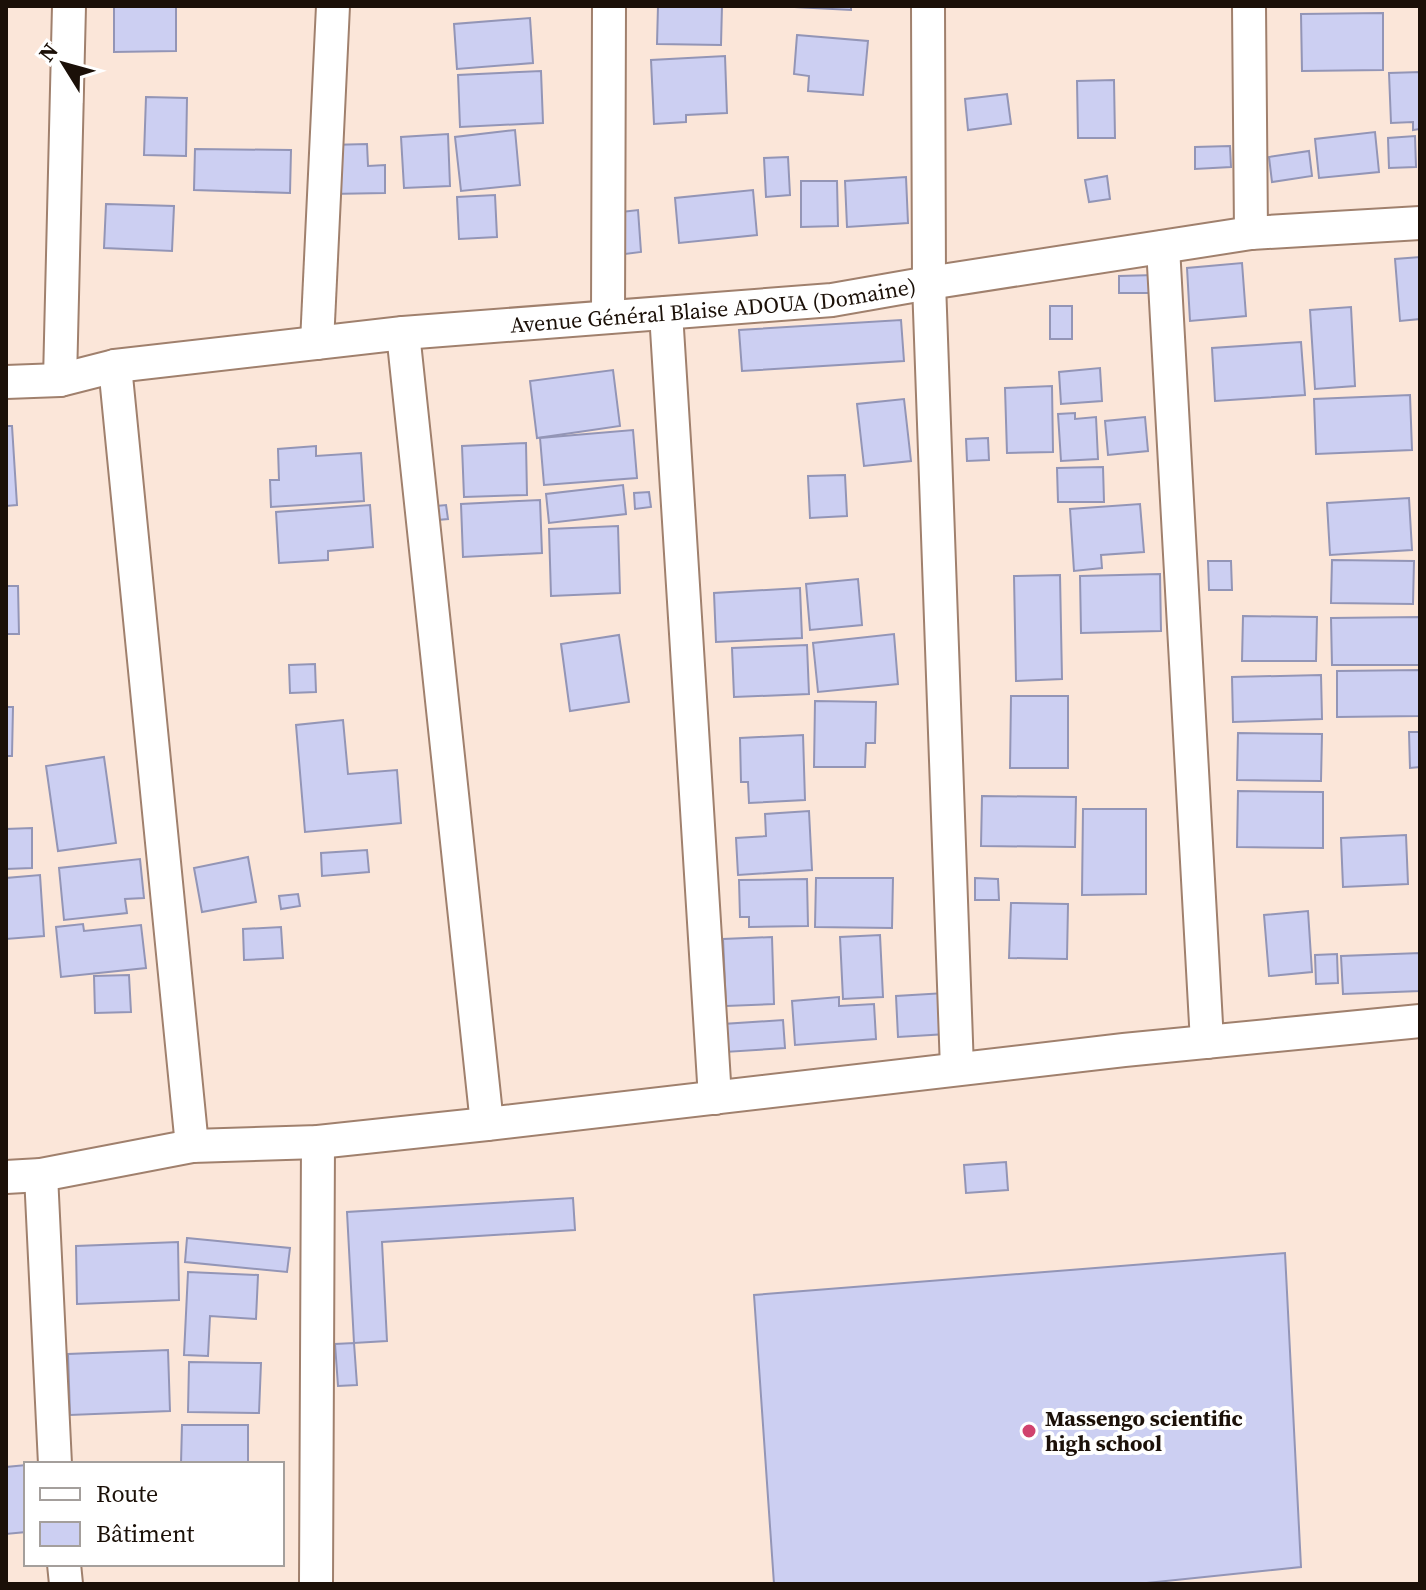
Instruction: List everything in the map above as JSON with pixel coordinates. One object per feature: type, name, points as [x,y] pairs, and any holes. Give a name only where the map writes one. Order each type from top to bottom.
[{"type":"street","points":[[60,380],[69,6]]},
{"type":"street","points":[[317,343],[333,6]]},
{"type":"street","points":[[608,317],[609,6]]},
{"type":"street","points":[[928,6],[929,283],[957,1069]]},
{"type":"street","points":[[1249,6],[1251,233]]},
{"type":"street","name":"Avenue Général Blaise ADOUA (Domaine)","points":[[6,382],[60,380],[115,366],[403,333],[832,300],[1251,233],[1420,223]]},
{"type":"street","points":[[1163,247],[1207,1042]]},
{"type":"street","points":[[666,313],[715,1098]]},
{"type":"street","points":[[403,333],[487,1124]]},
{"type":"street","points":[[115,366],[192,1146]]},
{"type":"street","points":[[6,1177],[41,1175],[192,1146],[318,1142],[957,1069],[1420,1021]]},
{"type":"street","points":[[316,1584],[318,1142]]},
{"type":"street","points":[[41,1175],[55,1462]]},
{"type":"building","points":[[114,6],[176,6],[176,51],[114,52]]},
{"type":"building","points":[[658,6],[722,6],[721,45],[657,44]]},
{"type":"building","points":[[775,6],[851,6],[851,10]]},
{"type":"building","points":[[1383,13],[1383,70],[1302,71],[1301,14]]},
{"type":"building","points":[[530,18],[533,63],[457,69],[454,24]]},
{"type":"building","points":[[797,35],[868,41],[863,95],[808,91],[809,76],[794,74]]},
{"type":"building","points":[[725,56],[727,113],[686,115],[686,122],[654,124],[651,60]]},
{"type":"building","points":[[541,71],[543,123],[460,127],[458,75]]},
{"type":"building","points":[[1420,72],[1420,129],[1413,130],[1413,122],[1391,123],[1389,73]]},
{"type":"building","points":[[1114,80],[1115,138],[1078,138],[1077,81]]},
{"type":"building","points":[[1007,94],[1011,124],[968,130],[965,99]]},
{"type":"building","points":[[146,97],[187,98],[186,156],[144,155]]},
{"type":"building","points":[[515,130],[520,185],[461,191],[455,137]]},
{"type":"building","points":[[1375,132],[1379,172],[1319,178],[1315,139]]},
{"type":"building","points":[[448,134],[450,186],[404,188],[401,137]]},
{"type":"building","points":[[1415,136],[1416,167],[1389,168],[1388,138]]},
{"type":"building","points":[[367,144],[368,166],[385,165],[385,193],[330,194],[329,145]]},
{"type":"building","points":[[1230,146],[1231,167],[1195,169],[1195,147]]},
{"type":"building","points":[[195,149],[291,150],[290,193],[194,190]]},
{"type":"building","points":[[1309,151],[1312,176],[1272,182],[1269,157]]},
{"type":"building","points":[[788,157],[790,195],[766,197],[764,158]]},
{"type":"building","points":[[1107,176],[1110,199],[1089,202],[1085,180]]},
{"type":"building","points":[[906,177],[908,223],[847,227],[845,181]]},
{"type":"building","points":[[801,181],[837,181],[838,226],[801,227]]},
{"type":"building","points":[[753,190],[757,235],[679,243],[675,198]]},
{"type":"building","points":[[495,195],[497,237],[459,239],[457,197]]},
{"type":"building","points":[[106,204],[174,206],[172,251],[104,248]]},
{"type":"building","points":[[638,210],[641,252],[617,255],[613,213]]},
{"type":"building","points":[[1420,257],[1420,319],[1400,321],[1395,259]]},
{"type":"building","points":[[1242,263],[1246,316],[1190,321],[1187,268]]},
{"type":"building","points":[[1155,275],[1155,293],[1119,293],[1119,276]]},
{"type":"building","points":[[1050,306],[1072,306],[1072,339],[1050,339]]},
{"type":"building","points":[[1351,307],[1355,386],[1315,389],[1310,310]]},
{"type":"building","points":[[901,320],[904,361],[742,371],[739,330]]},
{"type":"building","points":[[1301,342],[1305,395],[1215,401],[1212,348]]},
{"type":"building","points":[[1100,368],[1102,401],[1061,404],[1059,372]]},
{"type":"building","points":[[613,370],[620,426],[537,438],[530,381]]},
{"type":"building","points":[[1052,386],[1053,452],[1007,453],[1005,388]]},
{"type":"building","points":[[1410,395],[1412,450],[1316,454],[1314,399]]},
{"type":"building","points":[[904,399],[911,461],[864,466],[857,404]]},
{"type":"building","points":[[1075,413],[1075,419],[1096,417],[1098,459],[1061,461],[1058,414]]},
{"type":"building","points":[[1145,417],[1148,451],[1108,455],[1105,421]]},
{"type":"building","points":[[6,426],[12,426],[17,505],[6,506]]},
{"type":"building","points":[[633,430],[637,478],[544,485],[540,438]]},
{"type":"building","points":[[988,438],[989,460],[967,461],[966,439]]},
{"type":"building","points":[[526,443],[527,495],[464,497],[462,446]]},
{"type":"building","points":[[316,446],[316,456],[361,453],[364,501],[271,507],[270,480],[279,480],[278,449]]},
{"type":"building","points":[[1103,467],[1104,502],[1058,502],[1057,468]]},
{"type":"building","points":[[845,475],[847,516],[810,518],[808,476]]},
{"type":"building","points":[[623,485],[626,514],[549,523],[546,494]]},
{"type":"building","points":[[649,492],[651,507],[635,509],[634,493]]},
{"type":"building","points":[[1409,498],[1412,550],[1330,555],[1327,503]]},
{"type":"building","points":[[540,500],[542,553],[463,557],[461,504]]},
{"type":"building","points":[[1140,504],[1144,552],[1101,555],[1102,568],[1074,571],[1070,509]]},
{"type":"building","points":[[370,505],[373,547],[328,551],[328,560],[279,563],[276,512]]},
{"type":"building","points":[[446,505],[448,519],[427,521],[426,507]]},
{"type":"building","points":[[618,526],[620,593],[551,596],[549,529]]},
{"type":"building","points":[[1332,560],[1414,561],[1413,604],[1331,603]]},
{"type":"building","points":[[1208,561],[1231,561],[1232,590],[1209,590]]},
{"type":"building","points":[[1160,574],[1161,631],[1081,633],[1080,576]]},
{"type":"building","points":[[1060,575],[1062,679],[1016,681],[1014,576]]},
{"type":"building","points":[[858,579],[862,625],[810,630],[806,584]]},
{"type":"building","points":[[6,586],[18,586],[19,634],[6,634]]},
{"type":"building","points":[[800,588],[802,638],[716,642],[714,593]]},
{"type":"building","points":[[1243,616],[1317,617],[1316,661],[1242,661]]},
{"type":"building","points":[[1420,617],[1419,665],[1332,665],[1331,618]]},
{"type":"building","points":[[894,634],[898,684],[818,692],[813,643]]},
{"type":"building","points":[[619,635],[629,702],[570,711],[561,644]]},
{"type":"building","points":[[807,645],[809,694],[734,697],[732,648]]},
{"type":"building","points":[[315,664],[316,692],[290,693],[289,665]]},
{"type":"building","points":[[1420,670],[1420,716],[1337,717],[1337,671]]},
{"type":"building","points":[[1321,675],[1322,719],[1233,722],[1232,677]]},
{"type":"building","points":[[1011,696],[1068,696],[1068,768],[1010,768]]},
{"type":"building","points":[[815,701],[876,702],[875,743],[866,743],[865,767],[814,767]]},
{"type":"building","points":[[6,707],[13,707],[12,756],[6,756]]},
{"type":"building","points":[[343,720],[348,774],[397,770],[401,823],[305,832],[296,725]]},
{"type":"building","points":[[1409,732],[1420,732],[1420,767],[1410,768]]},
{"type":"building","points":[[1238,733],[1322,734],[1321,781],[1237,780]]},
{"type":"building","points":[[803,735],[805,800],[749,803],[748,782],[741,782],[740,738]]},
{"type":"building","points":[[104,757],[116,843],[58,851],[46,766]]},
{"type":"building","points":[[1238,791],[1323,792],[1323,848],[1237,847]]},
{"type":"building","points":[[982,796],[1076,797],[1075,847],[981,846]]},
{"type":"building","points":[[1083,809],[1146,809],[1146,894],[1082,895]]},
{"type":"building","points":[[809,811],[812,870],[738,875],[736,838],[766,836],[765,814]]},
{"type":"building","points":[[32,828],[32,868],[6,869],[6,829]]},
{"type":"building","points":[[1406,835],[1408,884],[1343,887],[1341,838]]},
{"type":"building","points":[[367,850],[369,872],[322,876],[321,853]]},
{"type":"building","points":[[248,857],[256,902],[202,912],[194,868]]},
{"type":"building","points":[[140,859],[144,898],[125,899],[127,913],[64,920],[59,868]]},
{"type":"building","points":[[40,875],[44,936],[6,939],[6,878]]},
{"type":"building","points":[[816,878],[893,878],[892,928],[815,927]]},
{"type":"building","points":[[975,878],[998,879],[999,900],[975,900]]},
{"type":"building","points":[[807,879],[808,926],[749,927],[749,917],[740,917],[739,880]]},
{"type":"building","points":[[298,894],[300,906],[281,909],[279,896]]},
{"type":"building","points":[[1011,903],[1068,904],[1067,959],[1009,958]]},
{"type":"building","points":[[1308,911],[1312,972],[1269,976],[1264,915]]},
{"type":"building","points":[[83,924],[84,931],[141,925],[146,968],[61,977],[56,927]]},
{"type":"building","points":[[281,927],[283,958],[244,960],[243,929]]},
{"type":"building","points":[[880,935],[883,997],[843,999],[840,937]]},
{"type":"building","points":[[772,937],[774,1004],[726,1006],[723,939]]},
{"type":"building","points":[[1420,953],[1420,991],[1343,994],[1341,956]]},
{"type":"building","points":[[1337,954],[1338,983],[1316,984],[1315,955]]},
{"type":"building","points":[[129,975],[131,1012],[95,1013],[94,976]]},
{"type":"building","points":[[945,993],[947,1034],[898,1037],[896,996]]},
{"type":"building","points":[[839,997],[839,1006],[874,1004],[876,1039],[795,1045],[792,1001]]},
{"type":"building","points":[[783,1020],[785,1048],[725,1052],[723,1024]]},
{"type":"building","points":[[1006,1162],[1008,1190],[966,1193],[964,1165]]},
{"type":"building","points":[[573,1198],[575,1230],[382,1242],[387,1341],[354,1343],[347,1212]]},
{"type":"building","points":[[187,1238],[290,1248],[287,1272],[185,1262]]},
{"type":"building","points":[[178,1242],[179,1300],[77,1304],[76,1246]]},
{"type":"building","name":"Massengo scientific high school","points":[[1285,1253],[1301,1567],[1137,1584],[774,1584],[754,1295]]},
{"type":"building","points":[[188,1272],[258,1275],[256,1319],[210,1316],[208,1356],[184,1355]]},
{"type":"building","points":[[354,1343],[357,1385],[338,1386],[335,1344]]},
{"type":"building","points":[[168,1350],[170,1411],[70,1415],[68,1354]]},
{"type":"building","points":[[189,1362],[261,1363],[259,1413],[188,1412]]},
{"type":"building","points":[[182,1425],[248,1425],[248,1462],[181,1462]]},
{"type":"building","points":[[24,1465],[24,1532],[6,1534],[6,1467]]},
{"type":"place","name":"Massengo scientific high school","points":[[1029,1431]]}]
